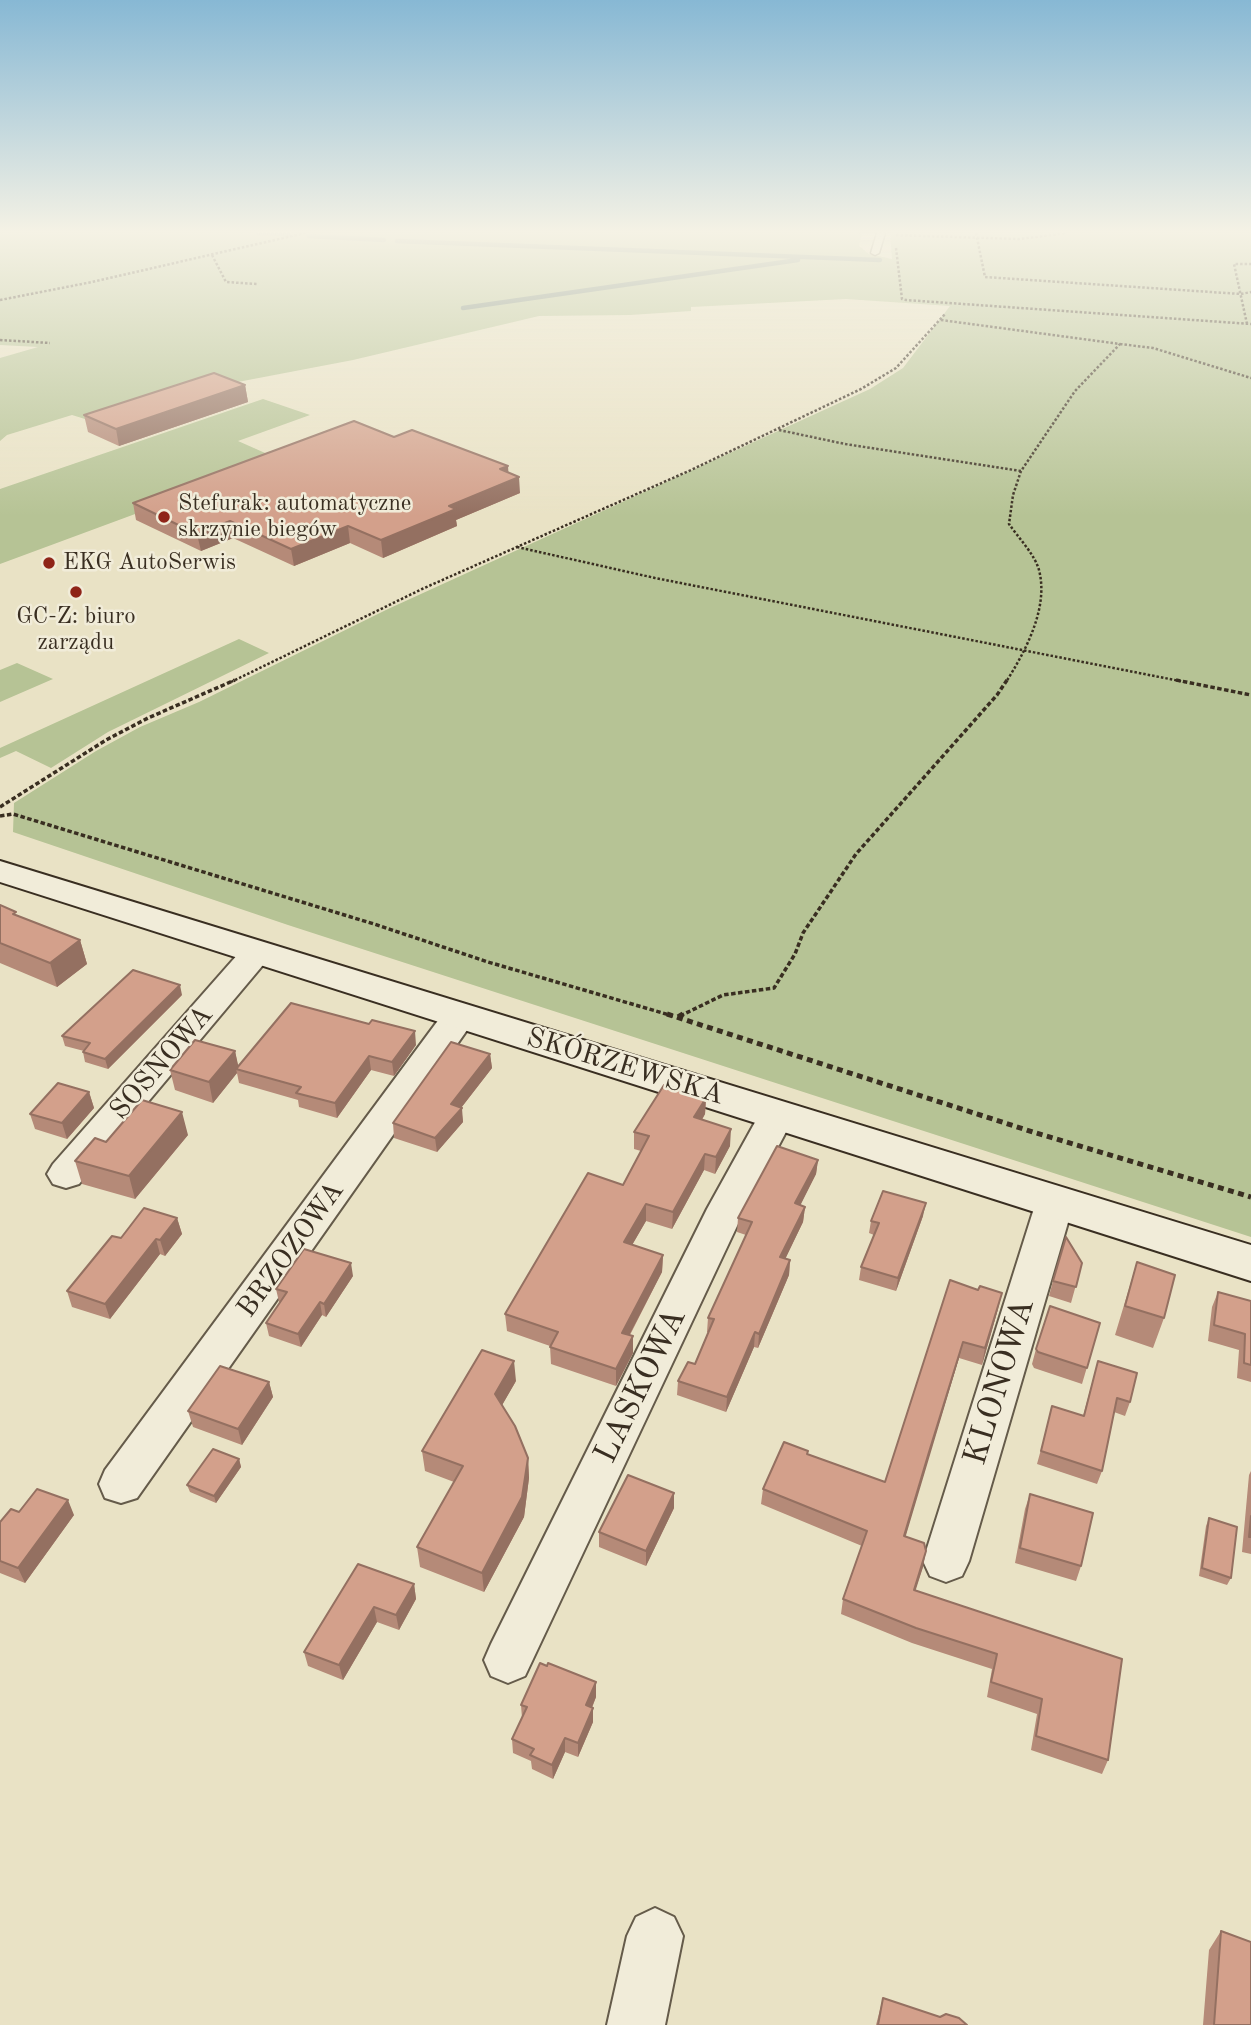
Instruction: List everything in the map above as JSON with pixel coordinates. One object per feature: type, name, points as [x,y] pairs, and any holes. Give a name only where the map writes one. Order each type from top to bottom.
[{"type":"street","name":"SKÓRZEWSKA","points":[[4,876],[257,952],[1251,1263]]},
{"type":"street","name":"SOSNOWA","points":[[66,1174],[257,952]]},
{"type":"street","name":"BRZOZOWA","points":[[121,1484],[460,1015]]},
{"type":"street","name":"LASKOWA","points":[[508,1660],[726,1209],[777,1115]]},
{"type":"street","name":"KLONOWA","points":[[946,1562],[1055,1202]]},
{"type":"street","points":[[636,2025],[655,1936]]},
{"type":"path","points":[[0,807],[106,740],[148,718],[516,547],[778,430],[861,389],[896,368],[934,328]]},
{"type":"path","points":[[997,328],[1153,348],[1251,378]]},
{"type":"path","points":[[0,340],[50,343]]},
{"type":"path","points":[[678,1017],[700,1002],[735,991],[774,988],[803,933],[856,854],[997,695],[1026,651],[1040,606],[1039,569],[1009,524],[1013,495],[1021,471],[1074,391],[1120,344]]},
{"type":"path","points":[[778,430],[845,444],[1021,471]]},
{"type":"path","points":[[516,547],[655,578],[1251,695]]},
{"type":"path","points":[[0,816],[13,814],[374,924],[488,962],[678,1017],[1049,1137],[1251,1197]]},
{"type":"green space","points":[[0,328],[490,328],[353,360],[222,385],[182,383],[173,390],[85,419],[72,415],[7,435],[0,441],[0,358],[38,347],[0,345]]},
{"type":"green space","points":[[934,328],[1251,328],[1251,1237],[288,925],[13,832],[14,803],[96,751],[140,727],[199,702],[388,609],[870,389],[903,368]]},
{"type":"green space","points":[[263,399],[310,415],[238,441],[281,460],[0,564],[0,489]]},
{"type":"green space","points":[[239,639],[269,653],[108,732],[51,768],[16,751],[0,758],[0,748]]},
{"type":"green space","points":[[17,663],[53,679],[0,702],[0,670]]},
{"type":"building","points":[[214,373],[245,385],[116,429],[84,415]]},
{"type":"building","points":[[354,421],[394,437],[412,430],[508,466],[500,469],[519,477],[449,506],[456,509],[381,540],[348,526],[291,549],[230,521],[197,534],[133,503]]},
{"type":"building","points":[[0,905],[16,912],[13,914],[80,940],[50,963],[0,943]]},
{"type":"building","points":[[133,970],[180,985],[105,1059],[83,1052],[90,1043],[62,1036]]},
{"type":"building","points":[[291,1003],[369,1024],[372,1020],[415,1031],[392,1062],[369,1056],[335,1103],[296,1093],[301,1087],[236,1069]]},
{"type":"building","points":[[195,1040],[235,1051],[209,1082],[170,1070]]},
{"type":"building","points":[[451,1042],[490,1054],[451,1104],[462,1108],[435,1138],[393,1123]]},
{"type":"building","points":[[58,1083],[89,1092],[62,1123],[30,1114]]},
{"type":"building","points":[[664,1085],[706,1098],[694,1117],[731,1129],[716,1157],[705,1154],[673,1212],[646,1204],[624,1242],[663,1255],[622,1333],[633,1336],[616,1369],[550,1347],[558,1332],[505,1314],[588,1173],[623,1185],[649,1136],[634,1132]]},
{"type":"building","points":[[142,1100],[182,1112],[129,1176],[75,1161],[95,1138],[106,1142]]},
{"type":"building","points":[[777,1146],[818,1160],[795,1203],[805,1207],[780,1257],[790,1260],[759,1334],[755,1332],[727,1397],[678,1381],[688,1362],[695,1364],[714,1319],[708,1318],[752,1222],[738,1218]]},
{"type":"building","points":[[883,1191],[926,1203],[898,1278],[861,1267],[879,1223],[871,1221]]},
{"type":"building","points":[[144,1208],[177,1218],[160,1240],[156,1239],[105,1304],[67,1291],[112,1236],[121,1238]]},
{"type":"building","points":[[1066,1237],[1082,1263],[1076,1287],[1053,1281]]},
{"type":"building","points":[[304,1249],[351,1263],[324,1304],[320,1302],[298,1334],[266,1323],[287,1292],[276,1289]]},
{"type":"building","points":[[1137,1262],[1175,1275],[1164,1318],[1125,1306]]},
{"type":"building","points":[[950,1280],[978,1290],[980,1286],[1002,1293],[985,1348],[963,1342],[904,1536],[924,1543],[926,1551],[914,1590],[1122,1659],[1108,1760],[1036,1736],[1042,1699],[991,1682],[997,1654],[916,1628],[843,1599],[867,1531],[763,1489],[784,1442],[808,1451],[807,1454],[885,1482]]},
{"type":"building","points":[[1218,1292],[1251,1301],[1251,1365],[1244,1363],[1245,1334],[1214,1325]]},
{"type":"building","points":[[1050,1306],[1100,1323],[1087,1368],[1038,1352],[1036,1349]]},
{"type":"building","points":[[482,1350],[514,1361],[495,1394],[515,1426],[528,1458],[522,1497],[482,1573],[417,1547],[463,1466],[422,1451]]},
{"type":"building","points":[[1098,1361],[1137,1373],[1130,1402],[1117,1398],[1102,1471],[1041,1451],[1052,1406],[1084,1416]]},
{"type":"building","points":[[220,1366],[269,1382],[238,1429],[188,1411]]},
{"type":"building","points":[[213,1449],[239,1459],[214,1496],[187,1485]]},
{"type":"building","points":[[628,1475],[674,1493],[646,1551],[599,1532]]},
{"type":"building","points":[[37,1489],[68,1500],[18,1568],[0,1561],[0,1522],[11,1509],[19,1512]]},
{"type":"building","points":[[1030,1494],[1093,1513],[1081,1566],[1020,1548]]},
{"type":"building","points":[[1209,1518],[1237,1527],[1231,1578],[1202,1568]]},
{"type":"building","points":[[358,1564],[414,1584],[396,1615],[374,1607],[339,1665],[304,1652]]},
{"type":"building","points":[[540,1663],[547,1666],[548,1663],[596,1682],[586,1705],[593,1708],[578,1743],[565,1738],[552,1765],[530,1755],[534,1749],[512,1739],[527,1707],[521,1705]]},
{"type":"building","points":[[1221,1931],[1251,1942],[1251,2025],[1214,2025]]},
{"type":"building","points":[[883,1998],[940,2017],[946,2014],[959,2018],[967,2025],[878,2025]]},
{"type":"place","name":"Stefurak: automatyczne skrzynie biegów","points":[[164,517]]},
{"type":"place","name":"EKG AutoSerwis","points":[[49,563]]},
{"type":"place","name":"GC-Z: biuro zarządu","points":[[76,592]]}]
